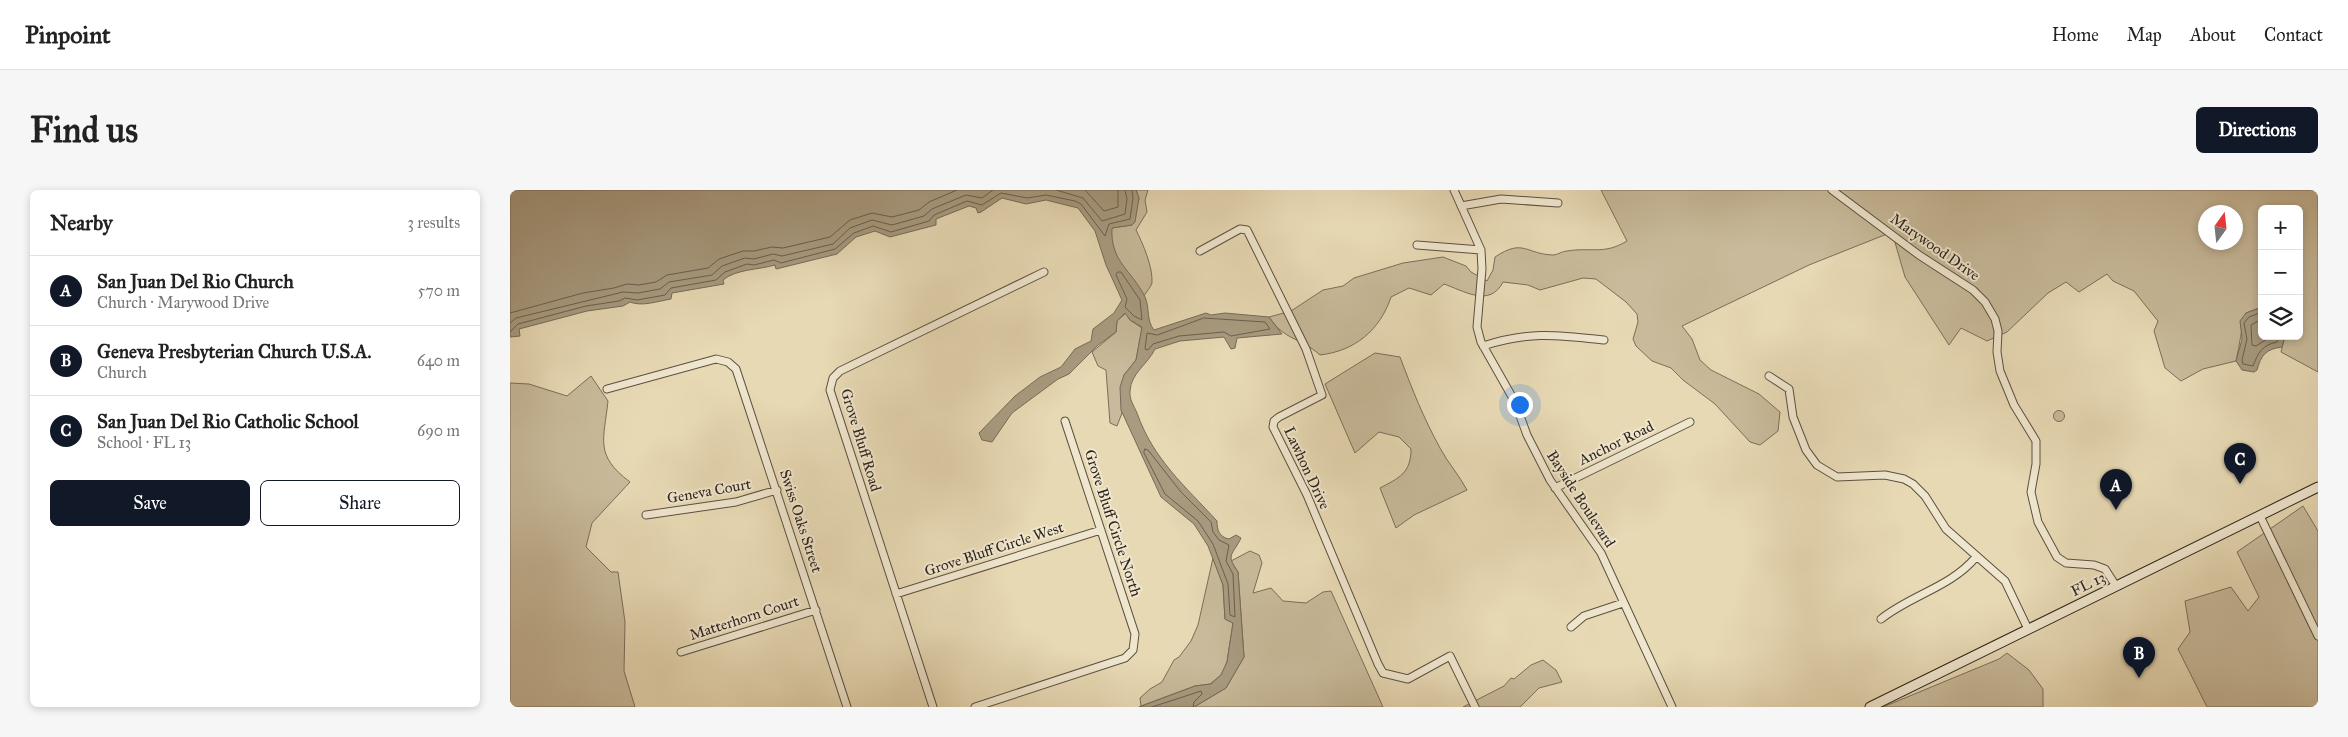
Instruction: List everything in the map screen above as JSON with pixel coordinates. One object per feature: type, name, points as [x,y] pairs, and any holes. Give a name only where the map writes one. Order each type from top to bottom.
[{"type":"main road","name":"FL 13","points":[[1870,707],[2318,487]]},
{"type":"street","name":"Bayside Boulevard","points":[[1454,190],[1480,250],[1482,269],[1477,328],[1483,346],[1515,402],[1533,447],[1555,488],[1601,553],[1670,706]]},
{"type":"street","name":"Marywood Drive","points":[[1832,190],[1919,255],[1973,290],[1985,302],[1998,331],[1997,359],[2000,371],[2014,405],[2036,441],[2036,464],[2031,492],[2038,522],[2057,557],[2066,563],[2094,564],[2105,568],[2116,586]]},
{"type":"street","points":[[1461,206],[1501,199],[1558,203]]},
{"type":"street","name":"Lawhon Drive","points":[[1200,251],[1240,228],[1247,230],[1278,298],[1306,349],[1322,395],[1276,419],[1274,431],[1306,495],[1378,664],[1384,673],[1408,679],[1450,656],[1475,707]]},
{"type":"street","points":[[1417,245],[1480,250]]},
{"type":"street","name":"Grove Bluff Road","points":[[933,707],[843,436],[830,390],[831,383],[840,371],[1044,272]]},
{"type":"street","points":[[1483,346],[1530,334],[1604,340]]},
{"type":"street","name":"Swiss Oaks Street","points":[[606,390],[712,360],[722,360],[736,368],[847,707]]},
{"type":"street","points":[[1769,376],[1789,389],[1793,417],[1806,450],[1817,465],[1837,477],[1885,475],[1904,479],[1912,484],[1925,496],[1946,529],[2006,582],[2028,629]]},
{"type":"street","name":"Grove Bluff Circle North","points":[[975,707],[1125,658],[1133,650],[1134,634],[1065,421]]},
{"type":"street","name":"Anchor Road","points":[[1555,488],[1690,422]]},
{"type":"street","name":"Geneva Court","points":[[646,515],[736,502],[777,490]]},
{"type":"street","points":[[2260,516],[2318,636]]},
{"type":"street","name":"Grove Bluff Circle West","points":[[896,594],[1101,530]]},
{"type":"street","points":[[1881,619],[1910,599],[1947,582],[1962,572],[1976,557]]},
{"type":"street","points":[[1571,627],[1584,616],[1624,603]]},
{"type":"street","name":"Matterhorn Court","points":[[681,652],[816,610]]},
{"type":"shaded area","points":[[1136,190],[1148,190],[1145,200],[1147,212],[1136,230],[1147,256],[1152,277],[1152,283],[1144,296],[1117,257],[1111,228],[1132,225],[1139,198]]},
{"type":"shaded area","points":[[1601,190],[2318,190],[2318,372],[2281,352],[2284,340],[2303,340],[2303,205],[2258,205],[2258,308],[2246,313],[2236,361],[2203,369],[2181,381],[2165,368],[2154,331],[2158,321],[2134,291],[2113,281],[2107,274],[2079,292],[2066,282],[2048,293],[2007,332],[1987,341],[1961,328],[1949,345],[1905,277],[1892,232],[1809,265],[1682,326],[1692,339],[1700,360],[1711,370],[1759,394],[1780,412],[1778,431],[1760,445],[1750,442],[1715,404],[1683,380],[1671,368],[1652,361],[1636,346],[1633,339],[1638,322],[1637,314],[1626,302],[1596,279],[1583,278],[1540,290],[1528,285],[1503,282],[1498,290],[1484,296],[1468,293],[1444,284],[1431,295],[1409,288],[1391,297],[1386,309],[1373,329],[1355,344],[1333,353],[1320,355],[1281,331],[1269,317],[1291,311],[1323,290],[1343,286],[1354,278],[1403,263],[1443,257],[1466,266],[1471,272],[1487,281],[1493,270],[1495,257],[1512,249],[1524,248],[1553,255],[1565,251],[1604,249],[1627,241]]},
{"type":"shaded area","points":[[1126,313],[1130,320],[1142,328],[1136,360],[1124,375],[1122,413],[1117,426],[1110,423],[1106,370],[1098,366],[1092,352],[1116,332],[1117,321]]},
{"type":"shaded area","points":[[1375,353],[1400,357],[1434,437],[1467,490],[1414,515],[1396,528],[1380,488],[1403,474],[1409,464],[1411,449],[1399,437],[1379,432],[1355,453],[1325,384]]},
{"type":"shaded area","points":[[591,376],[608,401],[604,437],[606,455],[619,472],[630,482],[592,523],[586,547],[611,572],[618,572],[625,622],[624,671],[635,707],[510,707],[510,383],[529,384],[567,396]]},
{"type":"shaded area","points":[[2059,410],[2065,416],[2059,422],[2053,416]]},
{"type":"shaded area","points":[[2303,506],[2318,531],[2318,707],[2207,707],[2178,649],[2190,632],[2185,601],[2231,587],[2248,611],[2259,597],[2237,552]]},
{"type":"shaded area","points":[[1250,551],[1259,555],[1262,563],[1253,593],[1271,588],[1283,601],[1306,603],[1323,592],[1331,591],[1383,707],[1194,707],[1226,688],[1244,657],[1238,572],[1231,561]]},
{"type":"shaded area","points":[[1213,558],[1223,585],[1225,619],[1233,623],[1227,662],[1221,675],[1210,684],[1195,686],[1141,706],[1140,698],[1162,682],[1174,660],[1179,657],[1191,641],[1198,625]]},
{"type":"shaded area","points":[[2007,653],[2029,670],[2043,689],[2043,707],[1883,707],[1999,659]]},
{"type":"shaded area","points":[[1543,660],[1556,670],[1562,682],[1539,688],[1520,707],[1463,707],[1504,686],[1511,678],[1514,679],[1531,665]]},
{"type":"water","points":[[510,190],[1136,190],[1139,198],[1135,222],[1132,225],[1112,228],[1112,240],[1118,258],[1145,297],[1150,322],[1154,330],[1206,313],[1211,315],[1225,313],[1269,317],[1282,334],[1237,338],[1235,348],[1231,349],[1224,337],[1180,341],[1155,349],[1133,379],[1130,391],[1131,400],[1144,429],[1161,458],[1182,484],[1217,521],[1218,530],[1221,535],[1229,539],[1236,535],[1241,538],[1231,558],[1238,572],[1244,657],[1226,688],[1194,707],[1139,707],[1195,686],[1211,684],[1221,675],[1227,662],[1233,623],[1225,619],[1223,585],[1208,546],[1194,524],[1161,497],[1121,410],[1120,387],[1124,375],[1136,360],[1142,327],[1130,320],[1125,313],[1117,321],[1116,332],[1098,345],[1069,374],[1058,379],[1012,413],[992,442],[982,440],[979,433],[1015,396],[1040,377],[1061,367],[1075,349],[1091,341],[1093,329],[1114,313],[1122,300],[1106,265],[1095,231],[1078,208],[1046,200],[1026,204],[1002,198],[978,213],[976,208],[969,206],[936,219],[936,225],[890,237],[875,231],[856,237],[837,254],[776,269],[775,265],[741,272],[728,276],[723,280],[724,284],[672,293],[671,299],[645,304],[630,302],[623,306],[587,311],[519,329],[520,336],[510,337]]},
{"type":"water","points":[[2258,308],[2258,340],[2284,340],[2282,347],[2272,349],[2265,354],[2260,360],[2257,370],[2254,372],[2242,370],[2236,361],[2242,339],[2240,321],[2246,313]]},
{"type":"place","name":"San Juan Del Rio Catholic School","points":[[2240,484]]},
{"type":"place","name":"San Juan Del Rio Church","points":[[2116,510]]},
{"type":"place","name":"Geneva Presbyterian Church U.S.A.","points":[[2139,678]]}]
